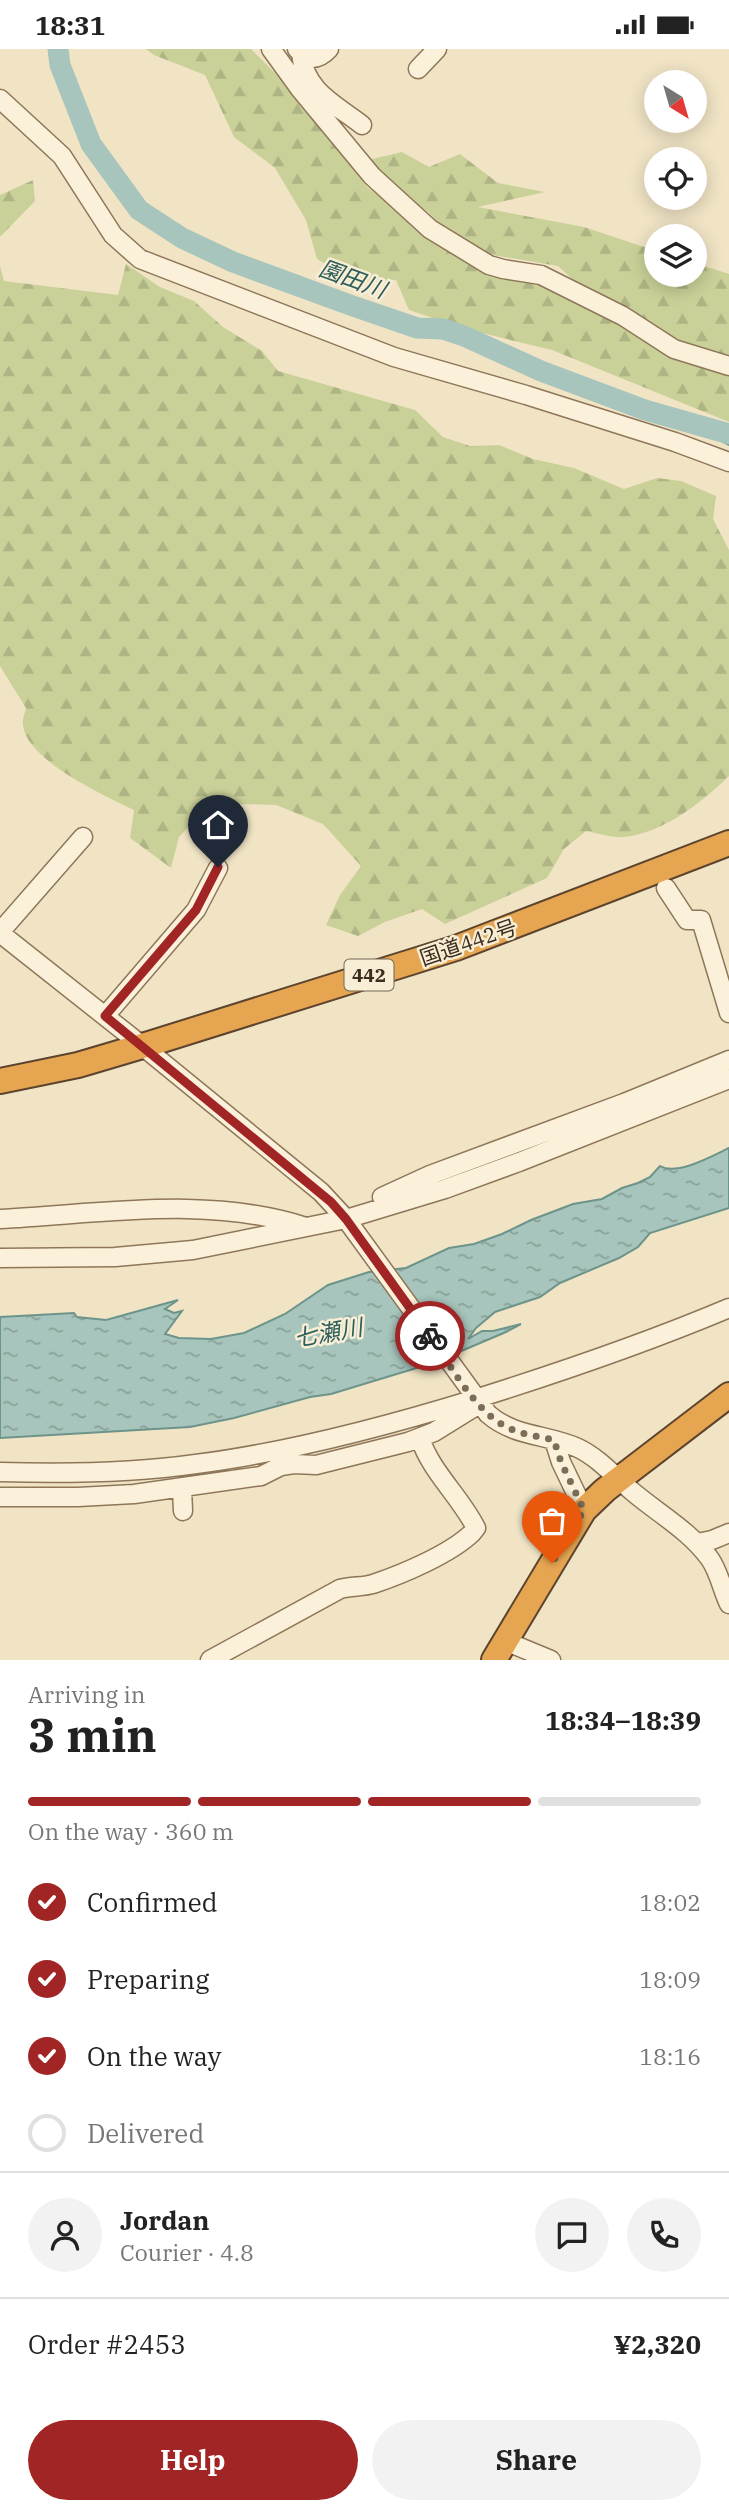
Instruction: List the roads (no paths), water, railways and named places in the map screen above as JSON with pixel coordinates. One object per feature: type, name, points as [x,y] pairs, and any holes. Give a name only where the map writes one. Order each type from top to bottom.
[{"type":"highway","name":"国道442号","points":[[0,1081],[78,1065],[456,948],[729,843]]},
{"type":"highway","points":[[500,1651],[584,1510],[619,1479],[729,1395]]},
{"type":"street","points":[[271,49],[300,89],[372,176],[430,229],[489,265],[541,275],[623,316],[674,349],[729,366]]},
{"type":"street","points":[[299,51],[306,58],[314,58],[329,49]]},
{"type":"street","points":[[418,69],[437,49]]},
{"type":"street","points":[[299,51],[302,66],[311,85],[362,125]]},
{"type":"street","points":[[0,99],[62,156],[113,235],[140,259],[394,357],[526,394],[729,462]]},
{"type":"street","points":[[83,837],[0,933],[321,1192],[350,1224],[475,1399],[493,1418],[507,1427],[554,1440],[588,1454],[697,1543],[713,1564],[729,1604]]},
{"type":"street","points":[[105,1016],[196,910],[218,867]]},
{"type":"street","points":[[666,888],[684,918],[691,921],[701,920],[723,970],[729,1013]]},
{"type":"street","points":[[350,1224],[375,1200],[430,1175],[624,1103],[729,1060]]},
{"type":"street","points":[[0,1258],[159,1254],[309,1228],[350,1224],[507,1167],[729,1079]]},
{"type":"street","points":[[0,1219],[206,1208],[261,1215],[309,1228]]},
{"type":"street","points":[[0,1472],[69,1472],[207,1463],[325,1440],[415,1417],[591,1362],[729,1308]]},
{"type":"street","points":[[0,1497],[78,1497],[182,1489],[261,1476],[281,1466],[324,1463],[420,1438],[475,1399]]},
{"type":"street","points":[[210,1660],[340,1589],[381,1581],[436,1556],[472,1533],[476,1528],[470,1516],[436,1470],[420,1438]]},
{"type":"street","points":[[554,1440],[561,1462],[584,1510]]},
{"type":"street","points":[[182,1489],[183,1511]]},
{"type":"street","points":[[697,1543],[712,1541],[729,1533]]},
{"type":"street","points":[[500,1651],[551,1660]]},
{"type":"water","points":[[645,410],[729,433],[729,445],[685,423]]},
{"type":"water","name":"七瀬川","points":[[729,1148],[729,1208],[650,1233],[638,1247],[619,1258],[560,1283],[540,1297],[495,1312],[476,1328],[468,1339],[482,1331],[521,1324],[433,1363],[331,1394],[190,1427],[0,1438],[0,1317],[74,1313],[77,1317],[106,1320],[178,1300],[165,1309],[174,1313],[182,1311],[165,1334],[179,1338],[211,1339],[244,1333],[285,1314],[328,1285],[369,1272],[406,1268],[449,1248],[474,1244],[573,1204],[602,1199],[650,1177],[660,1166],[676,1169],[685,1167]]},
{"type":"waterway","name":"園田川","points":[[58,49],[60,65],[91,144],[139,210],[182,238],[233,262],[350,305],[417,328],[443,329],[464,336],[541,371],[645,410],[729,434]]}]
